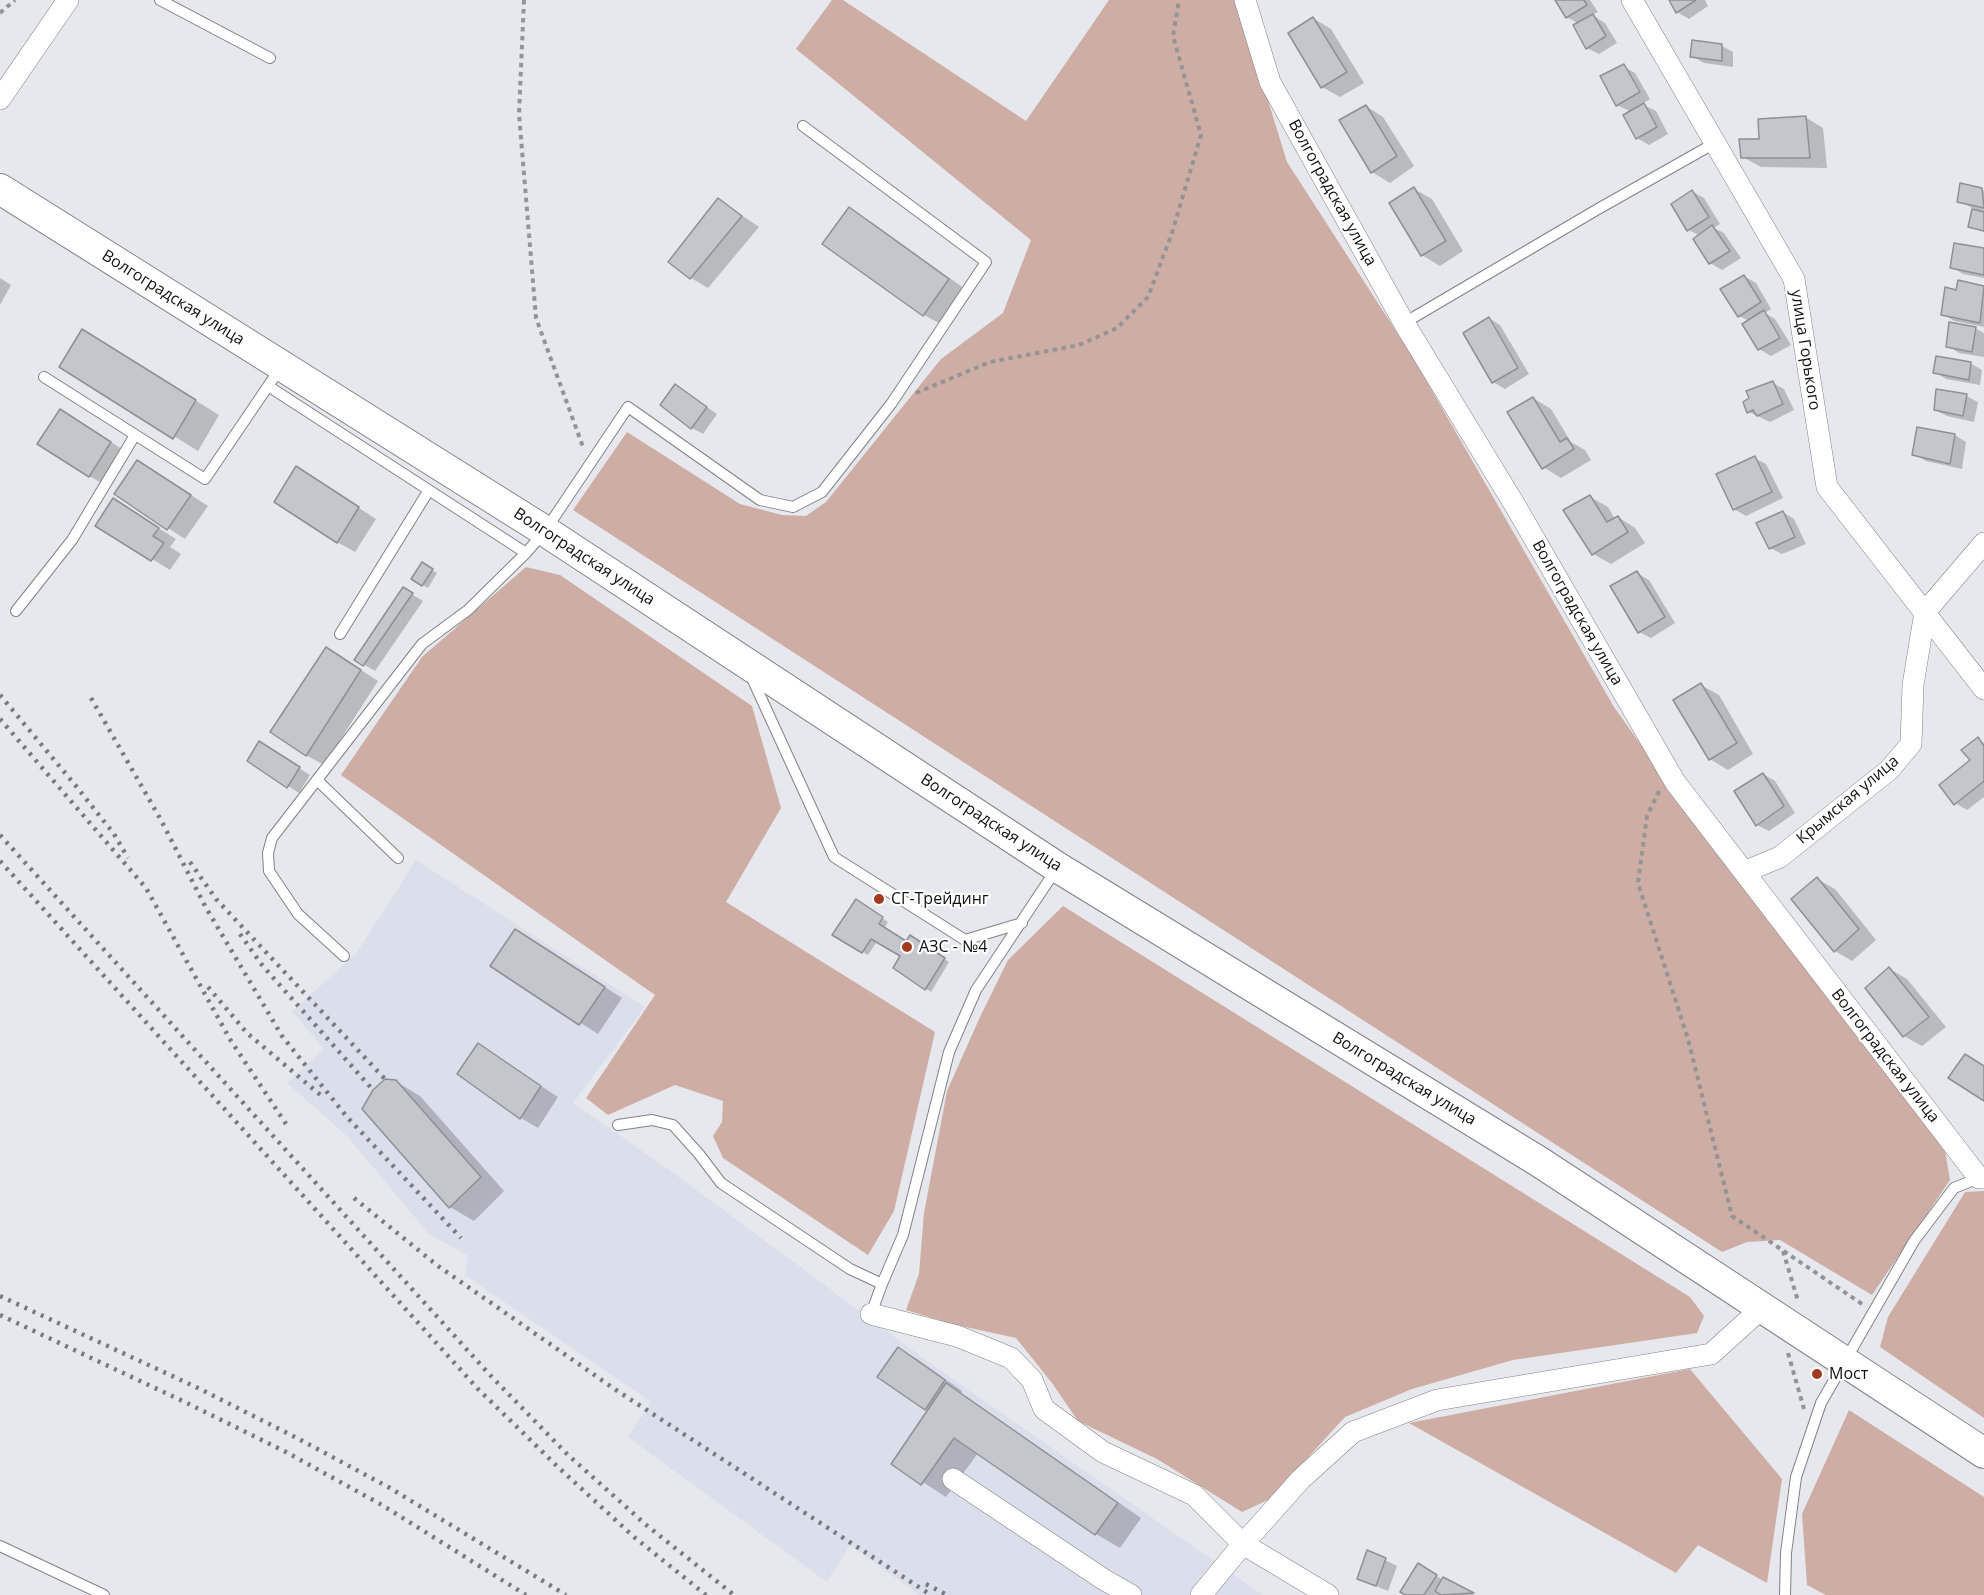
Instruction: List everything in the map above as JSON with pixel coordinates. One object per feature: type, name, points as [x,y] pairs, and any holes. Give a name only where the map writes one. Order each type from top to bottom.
[{"type":"main road","name":"Волгоградская улица","points":[[0,189],[275,376],[536,542],[743,660],[1057,867],[1538,1161],[1762,1308],[1805,1321],[1844,1361],[1984,1453]]},
{"type":"street","points":[[0,99],[68,0]]},
{"type":"street","name":"Волгоградская улица","points":[[1245,0],[1270,82],[1404,323],[1516,507],[1668,771],[1981,1178]]},
{"type":"street","name":"улица Горького","points":[[1632,0],[1794,279],[1827,487],[1984,688]]},
{"type":"street","points":[[1924,612],[1984,543]]},
{"type":"street","name":"Крымская улица","points":[[1744,872],[1780,857],[1889,770],[1911,744],[1913,685],[1924,612]]},
{"type":"street","points":[[1201,1595],[1301,1479],[1353,1432],[1437,1400],[1711,1354],[1762,1308]]},
{"type":"street","points":[[871,1314],[957,1336],[1011,1358],[1032,1380],[1044,1409],[1103,1452],[1194,1495],[1243,1544],[1328,1595]]},
{"type":"street","points":[[953,1479],[1103,1580],[1131,1595]]},
{"type":"lane","points":[[160,0],[270,58]]},
{"type":"lane","points":[[344,956],[298,914],[269,872],[268,853],[272,838],[422,644],[468,610],[536,542],[628,407],[760,500],[794,507],[822,492],[891,404],[986,262],[802,126]]},
{"type":"lane","points":[[1404,323],[1715,143]]},
{"type":"lane","points":[[44,378],[205,479],[275,376],[429,489],[536,542]]},
{"type":"lane","points":[[16,611],[72,540],[135,435]]},
{"type":"lane","points":[[340,634],[429,489]]},
{"type":"lane","points":[[743,660],[834,857],[964,940],[1022,922]]},
{"type":"lane","points":[[317,780],[398,858]]},
{"type":"lane","points":[[871,1314],[903,1235],[949,1052],[976,990],[1057,867]]},
{"type":"lane","points":[[618,1125],[652,1120],[672,1125],[699,1154],[721,1183],[850,1269],[882,1284]]},
{"type":"lane","points":[[1785,1595],[1786,1553],[1796,1477],[1821,1403],[1914,1241],[1954,1188],[1981,1178]]},
{"type":"lane","points":[[0,1546],[104,1595]]},
{"type":"path","points":[[0,13],[15,0]]},
{"type":"path","points":[[524,0],[519,114],[536,318],[589,464]]},
{"type":"path","points":[[891,404],[990,362],[1078,345],[1117,328],[1148,297],[1172,233],[1201,135],[1173,36],[1179,0]]},
{"type":"path","points":[[1668,771],[1647,816],[1638,883],[1688,1039],[1732,1216],[1873,1311]]},
{"type":"path","points":[[1783,1250],[1805,1321],[1788,1354],[1811,1433]]},
{"type":"shaded area","points":[[832,0],[843,0],[1026,121],[1109,0],[1237,0],[1287,162],[1412,356],[1614,707],[1702,831],[1945,1150],[1950,1180],[1872,1295],[1780,1240],[1747,1242],[1722,1252],[573,510],[627,432],[740,504],[782,515],[806,516],[826,502],[941,359],[1003,313],[1031,240],[796,49]]},
{"type":"shaded area","points":[[526,567],[560,575],[752,706],[781,808],[726,902],[935,1032],[894,1211],[868,1255],[723,1158],[713,1136],[722,1122],[723,1101],[675,1085],[608,1115],[586,1098],[655,995],[341,775],[422,657]]},
{"type":"shaded area","points":[[416,860],[645,1007],[573,1103],[668,1169],[934,1366],[1263,1595],[919,1595],[850,1545],[827,1582],[628,1437],[651,1402],[465,1275],[468,1256],[429,1234],[347,1136],[287,1083],[324,1049],[292,1011],[356,954]]},
{"type":"shaded area","points":[[1063,906],[1690,1297],[1704,1316],[1697,1333],[1513,1360],[1412,1389],[1345,1417],[1270,1499],[1242,1512],[1157,1459],[1078,1421],[1052,1383],[1016,1338],[952,1324],[906,1310],[919,1274],[924,1213],[947,1091],[1008,960]]},
{"type":"shaded area","points":[[1984,1191],[1984,1418],[1880,1347],[1888,1317],[1965,1192]]},
{"type":"shaded area","points":[[1690,1369],[1782,1479],[1767,1583],[1698,1545],[1676,1573],[1409,1423]]},
{"type":"shaded area","points":[[1849,1410],[1984,1497],[1984,1595],[1826,1595],[1807,1585],[1802,1514]]},
{"type":"building","points":[[1555,0],[1584,0],[1587,5],[1566,18]]},
{"type":"building","points":[[1669,0],[1696,0],[1676,13]]},
{"type":"building","points":[[1593,14],[1606,36],[1586,49],[1573,25]]},
{"type":"building","points":[[1313,17],[1347,72],[1321,88],[1288,33]]},
{"type":"building","points":[[1692,40],[1722,44],[1722,61],[1690,57]]},
{"type":"building","points":[[1624,64],[1640,92],[1616,106],[1600,76]]},
{"type":"building","points":[[1644,103],[1657,127],[1636,139],[1623,115]]},
{"type":"building","points":[[1366,105],[1397,156],[1371,173],[1339,120]]},
{"type":"building","points":[[1806,116],[1810,158],[1741,158],[1739,139],[1759,139],[1758,119]]},
{"type":"building","points":[[1960,183],[1982,188],[1984,208],[1957,202]]},
{"type":"building","points":[[1414,187],[1446,241],[1421,256],[1389,203]]},
{"type":"building","points":[[1692,190],[1709,217],[1687,231],[1671,204]]},
{"type":"building","points":[[718,198],[742,216],[690,279],[668,262]]},
{"type":"building","points":[[849,207],[949,279],[923,316],[822,244]]},
{"type":"building","points":[[1972,209],[1984,212],[1984,231],[1968,227]]},
{"type":"building","points":[[1712,225],[1730,251],[1709,264],[1693,239]]},
{"type":"building","points":[[1954,243],[1984,248],[1984,275],[1950,268]]},
{"type":"building","points":[[1744,275],[1761,302],[1738,317],[1720,289]]},
{"type":"building","points":[[1958,280],[1984,286],[1980,323],[1941,315],[1945,287],[1956,290]]},
{"type":"building","points":[[1764,310],[1780,338],[1758,350],[1742,324]]},
{"type":"building","points":[[1489,317],[1518,368],[1492,383],[1463,333]]},
{"type":"building","points":[[1949,322],[1976,327],[1972,352],[1946,347]]},
{"type":"building","points":[[82,329],[196,400],[173,439],[59,367]]},
{"type":"building","points":[[1936,356],[1971,362],[1969,380],[1933,373]]},
{"type":"building","points":[[1773,381],[1783,404],[1757,416],[1753,410],[1747,413],[1743,402],[1749,398],[1746,391]]},
{"type":"building","points":[[675,384],[707,407],[691,429],[660,405]]},
{"type":"building","points":[[1936,389],[1967,394],[1963,416],[1934,410]]},
{"type":"building","points":[[1533,397],[1560,442],[1567,438],[1574,449],[1542,469],[1507,412]]},
{"type":"building","points":[[60,409],[111,442],[89,477],[37,444]]},
{"type":"building","points":[[1917,427],[1955,434],[1950,464],[1912,455]]},
{"type":"building","points":[[1755,456],[1772,492],[1733,510],[1716,474]]},
{"type":"building","points":[[137,460],[191,495],[167,530],[114,494]]},
{"type":"building","points":[[296,466],[359,507],[337,543],[274,502]]},
{"type":"building","points":[[1590,495],[1607,522],[1618,516],[1628,532],[1592,555],[1563,510]]},
{"type":"building","points":[[113,498],[159,528],[153,536],[164,543],[151,561],[95,526]]},
{"type":"building","points":[[1783,511],[1795,537],[1769,549],[1756,523]]},
{"type":"building","points":[[422,562],[433,569],[422,586],[411,579]]},
{"type":"building","points":[[1637,571],[1665,617],[1638,633],[1610,586]]},
{"type":"building","points":[[403,587],[413,593],[363,666],[354,660]]},
{"type":"building","points":[[326,647],[361,670],[306,756],[270,732]]},
{"type":"building","points":[[1701,683],[1737,743],[1709,760],[1673,700]]},
{"type":"building","points":[[1978,737],[1984,746],[1984,781],[1954,805],[1939,785],[1970,760],[1961,750]]},
{"type":"building","points":[[259,741],[300,767],[287,788],[247,761]]},
{"type":"building","points":[[1763,773],[1784,806],[1756,826],[1734,791]]},
{"type":"building","points":[[1817,877],[1859,929],[1834,952],[1791,899]]},
{"type":"building","name":"АЗС - №4","points":[[856,899],[883,917],[879,924],[906,941],[910,935],[945,958],[925,990],[893,968],[900,956],[871,939],[862,953],[832,935]]},
{"type":"building","points":[[515,929],[605,987],[579,1025],[490,966]]},
{"type":"building","points":[[1889,967],[1929,1017],[1903,1037],[1865,988]]},
{"type":"building","points":[[478,1043],[541,1086],[520,1119],[457,1074]]},
{"type":"building","points":[[1965,1054],[1984,1066],[1984,1101],[1948,1078]]},
{"type":"building","points":[[385,1079],[396,1080],[481,1177],[449,1208],[362,1109],[373,1090]]},
{"type":"building","points":[[898,1347],[945,1380],[925,1410],[877,1377]]},
{"type":"building","points":[[946,1383],[1118,1503],[1095,1535],[954,1438],[921,1485],[891,1464]]},
{"type":"building","points":[[1367,1550],[1386,1558],[1376,1586],[1357,1579]]},
{"type":"building","points":[[1418,1563],[1437,1575],[1424,1595],[1405,1595],[1400,1592]]},
{"type":"building","points":[[1443,1577],[1474,1593],[1441,1595],[1435,1591]]},
{"type":"railway","points":[[0,695],[114,834],[128,858]]},
{"type":"railway","points":[[91,698],[161,820],[205,906],[282,1036],[347,1117],[461,1238]]},
{"type":"railway","points":[[0,719],[146,888],[231,1041],[286,1124]]},
{"type":"railway","points":[[0,835],[490,1375],[567,1454],[645,1524],[734,1595]]},
{"type":"railway","points":[[0,861],[478,1389],[634,1537],[706,1595]]},
{"type":"railway","points":[[190,862],[216,899],[385,1079]]},
{"type":"railway","points":[[240,934],[262,965],[373,1090]]},
{"type":"railway","points":[[208,987],[247,1033],[324,1098]]},
{"type":"railway","points":[[354,1198],[438,1266],[616,1390],[931,1595]]},
{"type":"railway","points":[[0,1296],[198,1388],[295,1437],[390,1488],[566,1595]]},
{"type":"railway","points":[[0,1315],[286,1452],[382,1505],[526,1595]]},
{"type":"railway","points":[[926,1584],[947,1595]]},
{"type":"place","name":"СГ-Трейдинг","points":[[879,899]]},
{"type":"place","name":"АЗС - №4","points":[[907,947]]},
{"type":"place","name":"Мост","points":[[1817,1374]]}]
